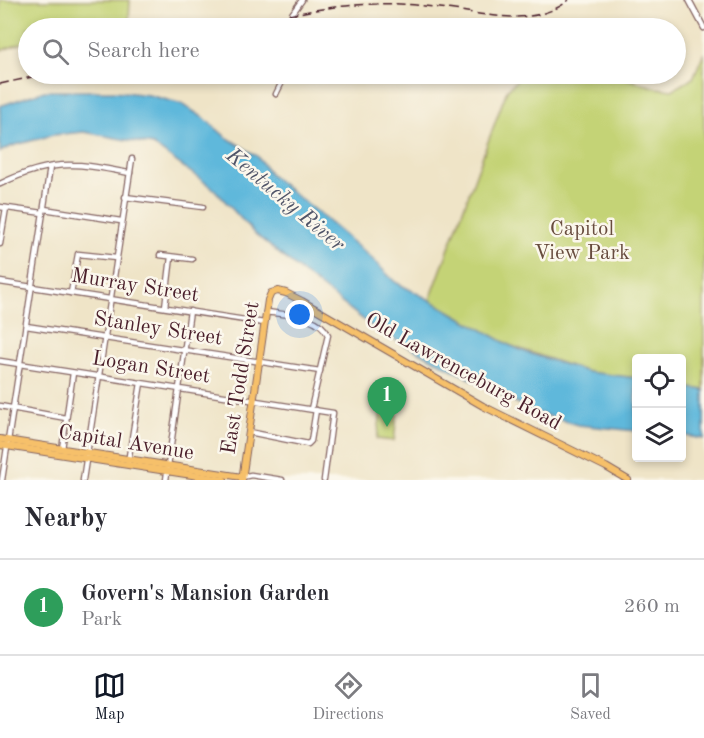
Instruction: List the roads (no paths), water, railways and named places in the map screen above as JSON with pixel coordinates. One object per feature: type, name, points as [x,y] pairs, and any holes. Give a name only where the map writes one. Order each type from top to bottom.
[{"type":"main road","name":"East Todd Street","points":[[242,479],[266,312],[271,293],[283,292]]},
{"type":"main road","name":"Old Lawrenceburg Road","points":[[283,292],[483,406],[628,480]]},
{"type":"main road","name":"Capital Avenue","points":[[0,439],[8,443],[128,462],[166,474],[224,480]]},
{"type":"main road","name":"Capital Avenue","points":[[0,445],[8,443]]},
{"type":"main road","name":"Capital Avenue","points":[[166,474],[242,479]]},
{"type":"street","points":[[291,18],[302,0]]},
{"type":"street","points":[[689,0],[704,28]]},
{"type":"street","points":[[276,94],[281,84]]},
{"type":"street","points":[[83,480],[132,159]]},
{"type":"street","points":[[0,183],[19,175],[50,167],[73,165],[129,173]]},
{"type":"street","points":[[2,480],[50,167]]},
{"type":"street","points":[[125,197],[203,207]]},
{"type":"street","points":[[0,244],[3,208],[121,221]]},
{"type":"street","points":[[71,293],[78,254],[116,258]]},
{"type":"street","points":[[160,255],[192,259]]},
{"type":"street","points":[[165,307],[171,257]]},
{"type":"street","name":"Murray Street","points":[[0,282],[264,322]]},
{"type":"street","points":[[166,474],[190,311]]},
{"type":"street","points":[[249,432],[308,444],[311,441],[320,371],[328,335],[325,328],[306,318],[266,312]]},
{"type":"street","name":"Stanley Street","points":[[26,326],[320,371]]},
{"type":"street","name":"Logan Street","points":[[0,361],[333,413],[324,480]]},
{"type":"street","points":[[61,452],[73,373]]},
{"type":"street","points":[[128,462],[141,383]]},
{"type":"street","points":[[0,406],[66,418]]},
{"type":"street","name":"Capital Avenue","points":[[242,479],[251,475],[282,480]]},
{"type":"water","name":"Kentucky River","points":[[44,91],[115,91],[149,95],[182,104],[204,118],[226,137],[257,156],[271,175],[371,258],[395,282],[509,345],[528,353],[588,372],[632,378],[632,431],[578,425],[532,411],[377,330],[254,233],[214,189],[153,145],[84,132],[53,135],[12,146],[0,152],[0,106]]},
{"type":"water","points":[[686,388],[704,390],[704,439],[686,436]]},
{"type":"railway","points":[[275,18],[340,6],[384,4],[408,4],[523,17],[555,9],[569,0]]},
{"type":"railway","points":[[0,84],[18,80]]},
{"type":"place","name":"Govern's Mansion Garden","points":[[387,427]]},
{"type":"park label","name":"Capitol View Park","points":[[582,241]]}]
